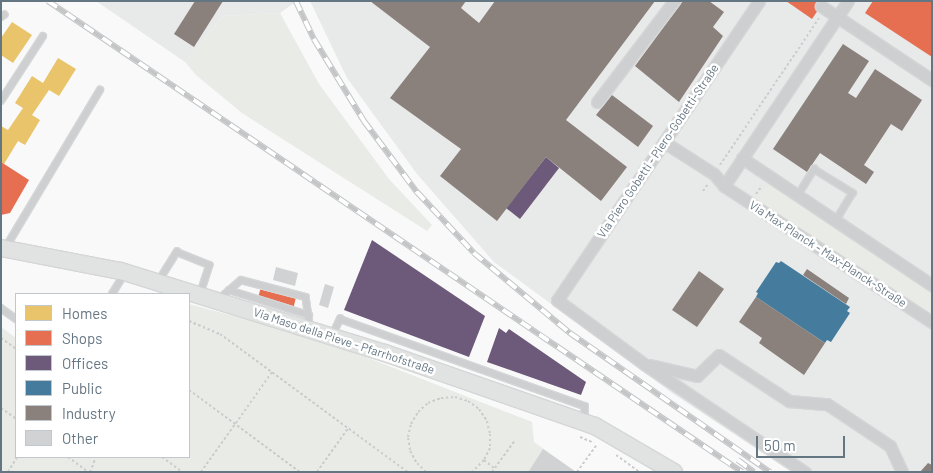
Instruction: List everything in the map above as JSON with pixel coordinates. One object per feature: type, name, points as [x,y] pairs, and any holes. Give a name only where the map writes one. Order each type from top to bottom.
[{"type":"street","points":[[597,102],[674,1]]},
{"type":"street","name":"Via Piero Gobetti - Piero-Gobetti-Straße","points":[[644,364],[557,300],[759,1]]},
{"type":"street","points":[[724,186],[848,1]]},
{"type":"street","points":[[823,8],[932,80]]},
{"type":"street","name":"Via Max Planck - Max-Planck-Straße","points":[[664,142],[714,174],[724,186],[932,322]]},
{"type":"street","points":[[742,158],[932,286]]},
{"type":"street","name":"Via Maso della Pieve - Pfarrhofstraße","points":[[3,248],[121,271],[200,295],[223,295],[309,322],[332,336],[470,374],[628,443],[674,472]]},
{"type":"street","points":[[644,364],[697,376],[719,355],[789,401],[827,404],[890,446],[902,472]]},
{"type":"street","points":[[644,364],[805,472]]},
{"type":"lane","points":[[1,101],[42,36]]},
{"type":"lane","points":[[3,248],[100,90]]},
{"type":"lane","points":[[798,195],[814,169],[853,193],[836,221]]},
{"type":"lane","points":[[158,282],[177,252],[210,265],[200,295]]},
{"type":"lane","points":[[223,295],[241,280],[306,297],[309,322]]},
{"type":"lane","points":[[113,293],[120,281]]},
{"type":"lane","points":[[1,308],[15,318]]},
{"type":"path","points":[[703,190],[823,8]]},
{"type":"path","points":[[750,203],[769,176]]},
{"type":"path","points":[[190,321],[220,334],[408,472]]},
{"type":"path","points":[[1,338],[15,348]]},
{"type":"path","points":[[201,472],[272,371]]},
{"type":"path","points":[[190,391],[300,472]]},
{"type":"path","points":[[426,472],[416,462],[410,450],[408,437],[411,424],[418,412],[428,403],[441,398],[455,397],[468,401],[479,409],[487,421],[490,434],[490,448],[484,460],[472,472]]},
{"type":"path","points":[[1,408],[15,418]]},
{"type":"path","points":[[317,472],[349,427]]},
{"type":"path","points":[[484,460],[494,470],[515,440]]},
{"type":"path","points":[[577,472],[597,444]]},
{"type":"path","points":[[8,472],[17,458]]},
{"type":"path","points":[[69,458],[89,472],[96,458]]},
{"type":"path","points":[[163,458],[182,472]]},
{"type":"shaded area","points":[[96,1],[297,1],[280,13],[223,16],[185,62]]},
{"type":"shaded area","points":[[310,1],[932,1],[932,472],[791,472],[672,393],[494,262],[417,174],[347,78]]},
{"type":"shaded area","points":[[280,13],[319,84],[389,179],[432,225],[427,231],[242,113],[196,75],[185,62],[223,16]]},
{"type":"shaded area","points":[[770,180],[932,290],[932,318],[756,200]]},
{"type":"shaded area","points":[[190,304],[320,339],[532,422],[534,442],[576,472],[1,472],[1,327],[15,337],[15,458],[190,458]]},
{"type":"building: Homes","points":[[12,22],[32,35],[13,63],[1,55],[1,38]]},
{"type":"building: Homes","points":[[58,58],[76,69],[59,96],[49,90],[32,115],[40,120],[25,145],[18,141],[4,164],[1,162],[1,126],[8,130],[23,108],[15,103],[32,76],[43,83]]},
{"type":"building: Shops","points":[[786,1],[824,1],[812,19]]},
{"type":"building: Shops","points":[[873,1],[932,1],[932,57],[865,13]]},
{"type":"building: Shops","points":[[1,162],[29,180],[10,213],[1,215]]},
{"type":"building: Shops","points":[[261,287],[296,297],[293,310],[257,301]]},
{"type":"building: Offices","points":[[546,157],[559,168],[520,219],[506,208]]},
{"type":"building: Offices","points":[[372,240],[485,316],[469,357],[344,310]]},
{"type":"building: Offices","points":[[499,328],[506,333],[509,329],[586,382],[581,395],[487,362]]},
{"type":"building: Public","points":[[781,261],[850,307],[847,311],[850,313],[831,342],[827,340],[825,343],[756,297],[758,293],[756,292],[776,262],[779,263]]},
{"type":"building: Industry","points":[[195,1],[223,1],[194,47],[174,34]]},
{"type":"building: Industry","points":[[370,1],[466,1],[461,8],[479,23],[495,1],[655,1],[566,120],[627,167],[601,201],[546,157],[497,221],[440,176],[461,149],[390,98],[430,47]]},
{"type":"building: Industry","points":[[683,1],[709,1],[724,12],[713,27],[723,36],[679,102],[635,66]]},
{"type":"building: Industry","points":[[843,44],[869,61],[848,93],[856,98],[875,69],[922,100],[902,131],[891,124],[864,165],[874,172],[866,184],[820,153],[807,172],[773,149]]},
{"type":"building: Industry","points":[[612,95],[653,126],[638,147],[596,115]]},
{"type":"building: Industry","points":[[807,269],[849,298],[846,304],[803,275]]},
{"type":"building: Industry","points":[[699,271],[724,289],[697,327],[672,310]]},
{"type":"building: Industry","points":[[756,297],[825,343],[804,375],[759,343],[762,338],[739,322]]},
{"type":"building: Industry","points":[[928,463],[932,465],[932,472],[920,472]]},
{"type":"building: Other","points":[[276,267],[298,273],[295,286],[273,280]]},
{"type":"building: Other","points":[[325,284],[334,287],[328,308],[319,305]]},
{"type":"building: Other","points":[[543,449],[576,472],[529,471]]},
{"type":"railway","points":[[48,1],[742,472]]},
{"type":"railway","points":[[296,1],[314,39],[364,121],[417,192],[474,253],[570,333],[770,472]]},
{"type":"railway","points":[[738,460],[754,472]]}]
